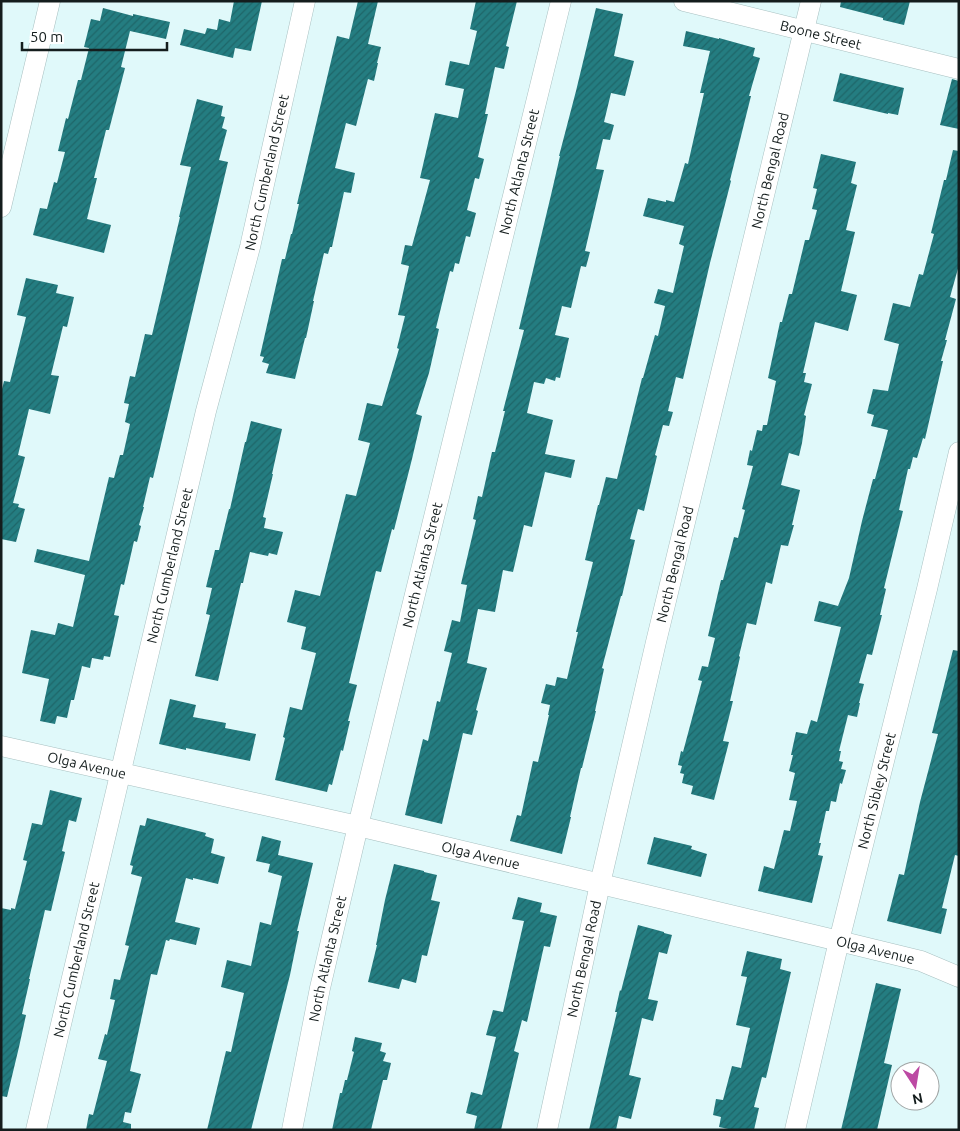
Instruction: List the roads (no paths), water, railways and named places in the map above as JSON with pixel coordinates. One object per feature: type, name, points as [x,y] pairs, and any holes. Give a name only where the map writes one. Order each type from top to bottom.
[{"type":"street","points":[[1,207],[50,1]]},
{"type":"street","name":"North Cumberland Street","points":[[36,1130],[204,421],[250,247],[305,1]]},
{"type":"street","name":"North Atlanta Street","points":[[292,1130],[320,988],[358,826],[561,1]]},
{"type":"street","name":"Boone Street","points":[[684,1],[959,69]]},
{"type":"street","name":"North Bengal Road","points":[[547,1130],[600,884],[656,642],[811,1]]},
{"type":"street","name":"North Sibley Street","points":[[795,1130],[839,941],[927,589],[959,452]]},
{"type":"street","name":"Olga Avenue","points":[[1,746],[358,826],[839,941],[921,961],[959,977]]}]
